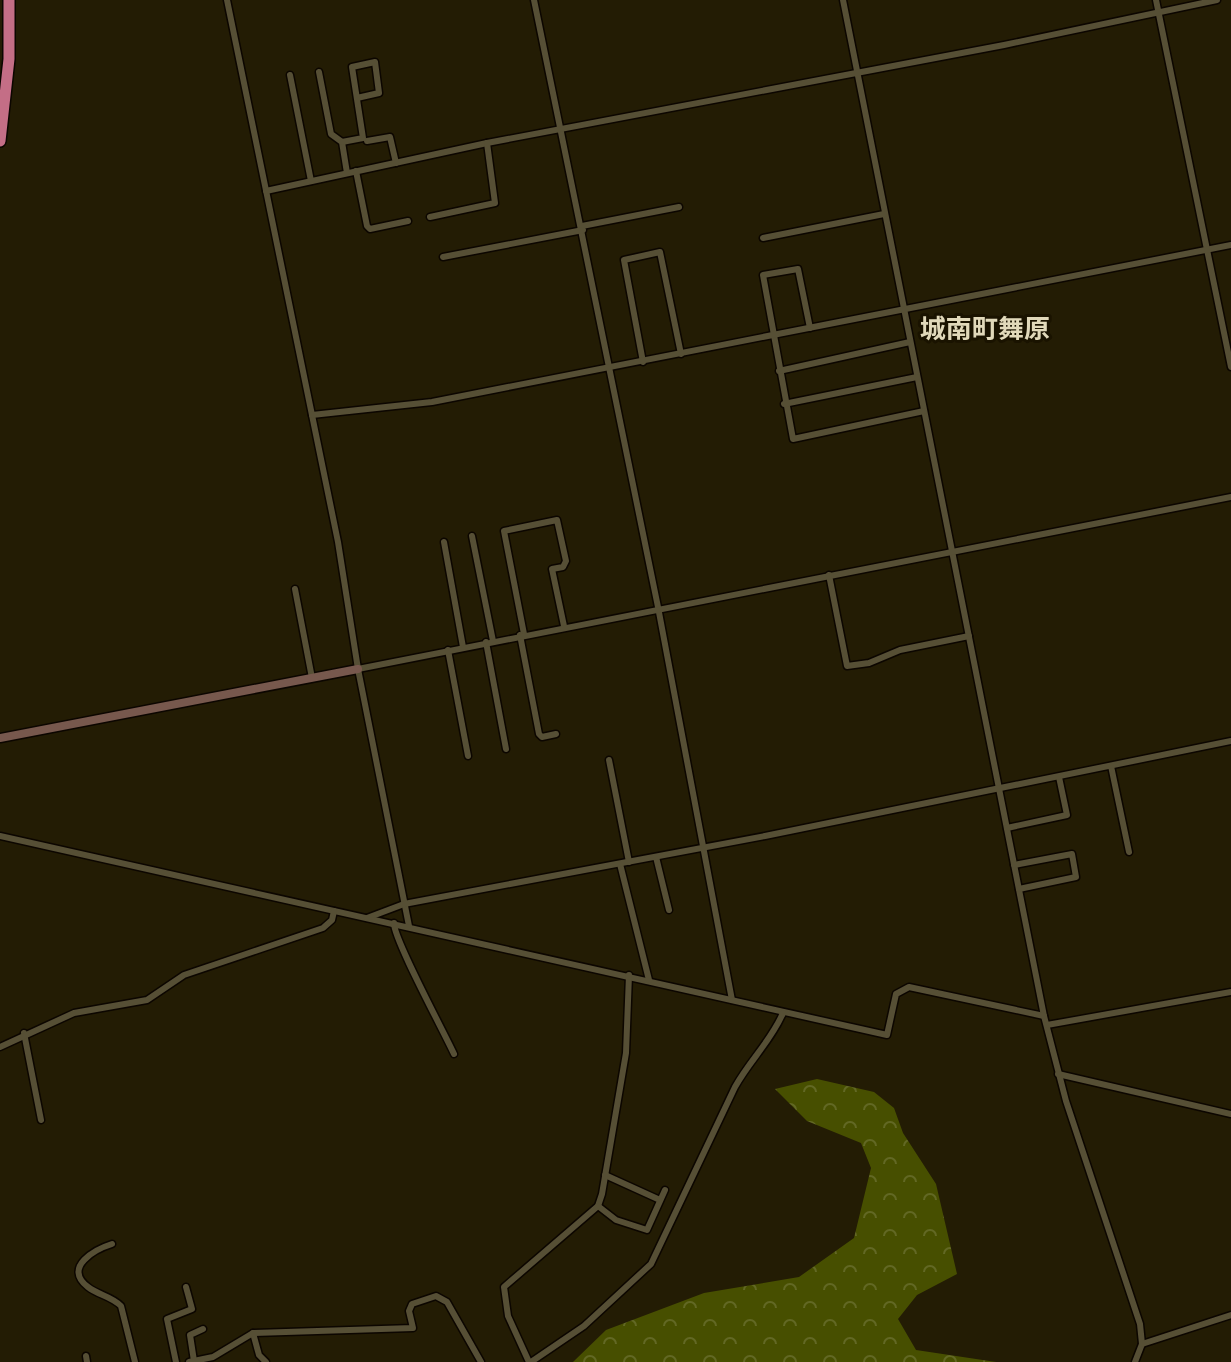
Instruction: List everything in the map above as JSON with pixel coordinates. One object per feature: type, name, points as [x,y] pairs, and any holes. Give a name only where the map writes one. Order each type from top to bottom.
[{"type":"highway","points":[[0,141],[9,59],[9,0]]},
{"type":"street","points":[[227,0],[312,415],[409,926]]},
{"type":"street","points":[[534,0],[658,607],[732,1000]]},
{"type":"street","points":[[843,0],[1044,1016],[1058,1074],[1123,1269],[1142,1344],[1135,1362]]},
{"type":"street","points":[[1156,0],[1231,367]]},
{"type":"street","points":[[266,191],[487,143],[1217,0]]},
{"type":"street","points":[[342,142],[363,138],[352,67],[375,62],[379,93],[357,98]]},
{"type":"street","points":[[319,72],[331,134],[342,142],[347,173]]},
{"type":"street","points":[[290,75],[311,181]]},
{"type":"street","points":[[367,141],[390,137],[396,163]]},
{"type":"street","points":[[430,217],[495,203],[487,143]]},
{"type":"street","points":[[356,171],[370,229],[408,221]]},
{"type":"street","points":[[443,257],[679,207]]},
{"type":"street","points":[[763,238],[884,214]]},
{"type":"street","points":[[312,415],[432,402],[1231,245]]},
{"type":"street","points":[[643,362],[624,260],[660,252],[681,354]]},
{"type":"street","points":[[810,328],[798,269],[763,275],[784,404],[793,439],[924,411]]},
{"type":"street","points":[[779,371],[910,342]]},
{"type":"street","points":[[784,404],[917,377]]},
{"type":"street","points":[[0,738],[1231,497]]},
{"type":"street","points":[[556,734],[542,737],[539,734],[504,531],[557,520],[566,561],[563,567],[552,569],[564,626]]},
{"type":"street","points":[[472,536],[506,749]]},
{"type":"street","points":[[444,542],[463,647]]},
{"type":"street","points":[[829,575],[847,666],[869,663],[900,650],[969,636]]},
{"type":"street","points":[[295,589],[312,678]]},
{"type":"street","points":[[448,650],[468,756]]},
{"type":"street","points":[[367,918],[404,904],[656,857],[1231,741]]},
{"type":"street","points":[[609,760],[629,862]]},
{"type":"street","points":[[1111,766],[1129,852]]},
{"type":"street","points":[[1007,828],[1067,815],[1059,777]]},
{"type":"street","points":[[0,836],[887,1035],[896,994],[909,987],[1044,1016]]},
{"type":"street","points":[[1014,865],[1072,854],[1076,877],[1019,889]]},
{"type":"street","points":[[656,857],[669,910]]},
{"type":"street","points":[[620,864],[649,980]]},
{"type":"street","points":[[0,1047],[24,1033],[88,1009],[147,1000],[184,975],[323,928],[332,920],[334,911]]},
{"type":"street","points":[[394,923],[393,933],[411,961],[454,1054]]},
{"type":"street","points":[[629,975],[626,1053],[598,1206],[504,1287],[508,1316],[530,1362],[584,1326],[651,1264],[735,1087],[751,1060],[772,1039],[783,1013]]},
{"type":"street","points":[[1047,1025],[1231,992]]},
{"type":"street","points":[[24,1033],[41,1120]]},
{"type":"street","points":[[1058,1074],[1231,1114]]},
{"type":"street","points":[[605,1175],[660,1200]]},
{"type":"street","points":[[598,1206],[616,1220],[647,1230],[665,1190]]},
{"type":"street","points":[[112,1244],[85,1256],[80,1265],[81,1277],[87,1286],[121,1306],[135,1362]]},
{"type":"street","points":[[176,1362],[167,1319],[192,1309],[186,1287]]},
{"type":"street","points":[[203,1329],[190,1335],[192,1362],[213,1357],[253,1333],[413,1328],[409,1311],[412,1304],[436,1296],[447,1302],[481,1362]]},
{"type":"street","points":[[1142,1344],[1231,1315]]},
{"type":"street","points":[[253,1333],[259,1355],[266,1362]]},
{"type":"green space","points":[[817,1079],[874,1092],[894,1108],[903,1133],[936,1184],[957,1274],[917,1295],[898,1319],[916,1350],[996,1362],[573,1362],[606,1330],[704,1293],[799,1277],[854,1238],[871,1168],[861,1143],[807,1121],[775,1089]]},
{"type":"district","name":"城南町舞原","points":[[985,328]]}]
